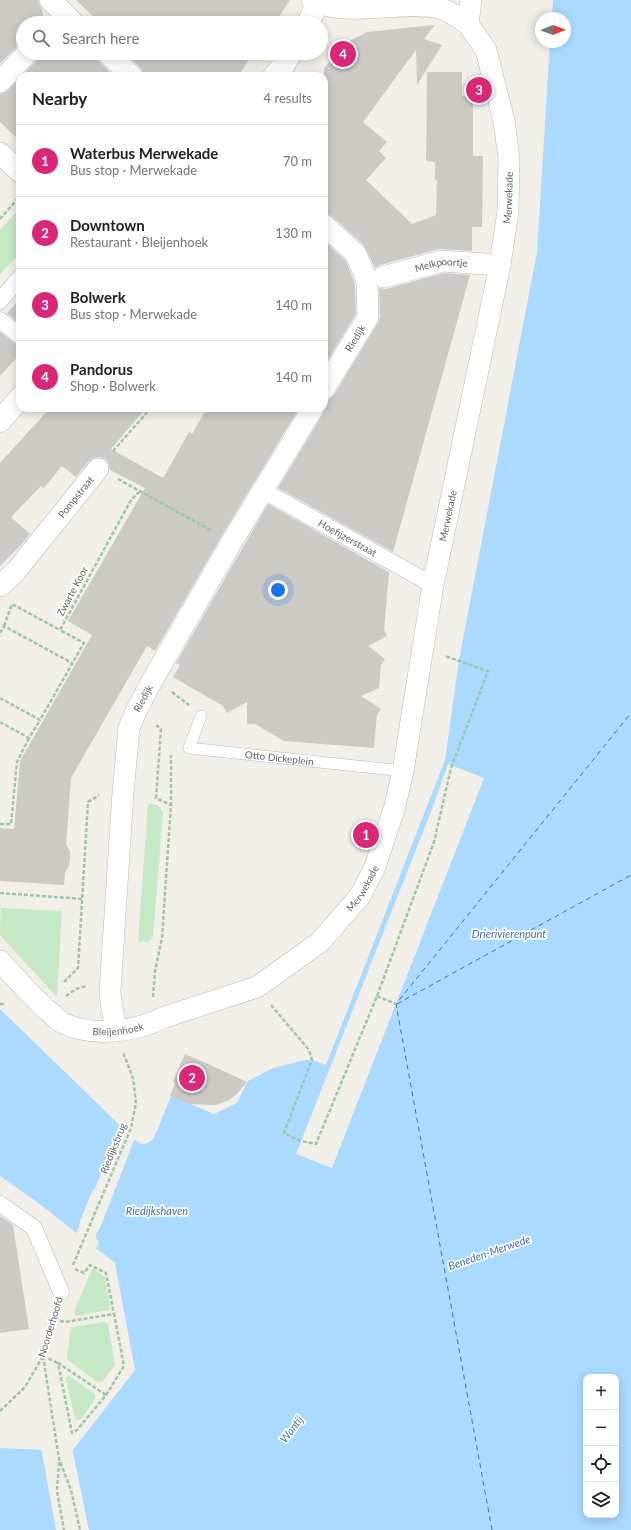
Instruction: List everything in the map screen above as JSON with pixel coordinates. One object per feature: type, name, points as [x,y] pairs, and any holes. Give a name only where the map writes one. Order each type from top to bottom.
[{"type":"street","points":[[311,16],[316,1],[337,9],[408,5],[440,8],[468,24],[471,0]]},
{"type":"street","name":"Merwekade","points":[[257,988],[320,942],[360,896],[375,867],[386,839],[403,772],[433,585],[500,265],[508,211],[509,158],[496,87],[486,50],[468,24]]},
{"type":"street","points":[[0,82],[20,60]]},
{"type":"street","points":[[115,60],[128,72]]},
{"type":"street","points":[[278,72],[287,60]]},
{"type":"street","points":[[0,153],[16,168]]},
{"type":"street","points":[[328,229],[356,254],[375,279]]},
{"type":"street","name":"Melkpoortje","points":[[375,279],[442,261],[500,265]]},
{"type":"street","name":"Riedijk","points":[[328,383],[368,318],[375,279]]},
{"type":"street","points":[[0,301],[16,282]]},
{"type":"street","points":[[0,320],[16,333]]},
{"type":"street","points":[[0,420],[16,402]]},
{"type":"street","name":"Riedijk","points":[[116,1031],[110,991],[123,793],[130,728],[136,711],[231,543],[310,412]]},
{"type":"street","name":"Pompstraat","points":[[0,586],[16,571],[98,469]]},
{"type":"street","name":"Hoefijzerstraat","points":[[262,490],[433,585]]},
{"type":"street","name":"Bleijenhoek","points":[[0,961],[28,992],[61,1021],[88,1031],[116,1031],[152,1023],[165,1017],[257,988]]},
{"type":"street","name":"Noorderhoofd","points":[[0,1204],[34,1228],[61,1292]]},
{"type":"lane","points":[[189,748],[201,716]]},
{"type":"lane","name":"Otto Dickeplein","points":[[189,748],[403,772]]},
{"type":"path","points":[[0,219],[16,201]]},
{"type":"path","name":"Pompstraat","points":[[98,469],[148,412]]},
{"type":"path","points":[[98,469],[204,526]]},
{"type":"path","name":"Zwarte Koor","points":[[0,824],[11,824],[17,762],[28,738],[84,643],[60,630],[131,500],[139,492]]},
{"type":"path","points":[[0,633],[12,604],[60,630]]},
{"type":"path","points":[[4,626],[72,663]]},
{"type":"path","points":[[257,988],[309,1050],[312,1060],[284,1132],[301,1141],[316,1144],[377,996],[434,842],[451,768],[488,671],[459,660]]},
{"type":"path","points":[[0,698],[40,720]]},
{"type":"path","points":[[136,711],[161,729],[156,798],[171,805]]},
{"type":"path","points":[[0,722],[28,738]]},
{"type":"path","points":[[154,983],[162,938],[171,805],[171,755],[189,748]]},
{"type":"path","points":[[64,982],[78,968],[88,802],[102,793],[123,793]]},
{"type":"path","points":[[0,892],[83,899]]},
{"type":"path","points":[[377,996],[396,1004]]},
{"type":"path","name":"Riedijksbrug","points":[[82,1245],[131,1128],[136,1103],[133,1078],[116,1031]]},
{"type":"path","points":[[58,1363],[72,1432],[77,1430],[106,1395],[124,1366],[106,1273],[90,1265],[84,1273],[72,1268]]},
{"type":"path","name":"Noorderhoofd","points":[[0,1411],[26,1387],[43,1356],[61,1292]]},
{"type":"path","points":[[54,1320],[65,1322],[114,1314]]},
{"type":"path","points":[[43,1356],[58,1363],[106,1395]]},
{"type":"path","points":[[43,1356],[53,1430],[59,1459],[71,1490],[80,1530]]},
{"type":"path","points":[[59,1459],[57,1491],[64,1530]]},
{"type":"green space","points":[[16,212],[16,257],[0,274],[0,230]]},
{"type":"green space","points":[[148,804],[153,804],[161,808],[163,813],[153,936],[148,942],[138,942]]},
{"type":"green space","points":[[1,908],[62,911],[57,997],[0,935]]},
{"type":"green space","points":[[92,1269],[105,1277],[110,1306],[109,1310],[76,1316],[74,1312]]},
{"type":"green space","points":[[105,1322],[108,1324],[115,1365],[103,1381],[98,1382],[67,1358],[71,1327]]},
{"type":"green space","points":[[69,1376],[95,1394],[95,1399],[81,1419],[78,1420],[75,1418],[66,1380],[66,1377]]},
{"type":"water","points":[[553,0],[631,0],[631,1530],[0,1530],[0,1448],[72,1451],[135,1370],[115,1263],[37,1202],[0,1176],[0,1009],[136,1141],[143,1144],[150,1142],[154,1138],[171,1096],[214,1114],[237,1103],[248,1081],[273,1068],[305,1060],[312,1060],[326,1065],[445,760],[459,660],[537,252],[550,48],[571,48],[571,12],[552,12]]},
{"type":"pier","points":[[448,764],[484,778],[332,1168],[296,1154],[430,814]]},
{"type":"pier","points":[[121,1125],[135,1138],[100,1228],[96,1234],[96,1238],[99,1243],[95,1250],[76,1235],[91,1194],[95,1188]]},
{"type":"pier","points":[[41,1448],[72,1448],[89,1530],[56,1530]]},
{"type":"building","points":[[0,0],[38,0],[43,16],[16,16],[16,47],[0,64]]},
{"type":"building","points":[[76,0],[290,0],[280,16],[93,16]]},
{"type":"building","points":[[435,25],[424,39],[442,45],[417,85],[416,50],[363,122],[387,142],[379,151],[386,158],[366,180],[412,224],[436,215],[437,180],[435,180],[435,162],[426,161],[427,72],[462,72],[462,96],[473,97],[473,156],[483,156],[482,227],[472,227],[472,251],[439,249],[380,265],[375,268],[364,245],[332,216],[328,214],[328,72],[324,72],[324,68],[351,40],[367,32]]},
{"type":"building","points":[[98,60],[110,72],[26,72],[36,61]]},
{"type":"building","points":[[132,60],[249,60],[241,72],[143,72]]},
{"type":"building","points":[[16,82],[16,137],[0,122],[0,94],[8,90]]},
{"type":"building","points":[[328,245],[346,261],[355,284],[356,314],[328,360]]},
{"type":"building","points":[[443,273],[470,275],[393,552],[278,488],[324,412],[328,412],[328,400],[334,395],[378,323],[380,317],[379,288],[386,289]]},
{"type":"building","points":[[16,303],[16,321],[7,313]]},
{"type":"building","points":[[0,332],[16,344],[16,358],[0,376]]},
{"type":"building","points":[[46,412],[143,412],[111,449],[163,478],[189,432],[192,434],[205,412],[297,412],[221,537],[155,651],[147,646],[71,778],[66,844],[70,852],[70,859],[69,866],[65,872],[64,885],[0,881],[0,828],[14,829],[20,761],[92,635],[68,621],[145,488],[110,470],[109,464],[106,460],[100,457],[89,461],[76,477],[62,466],[44,488],[41,486],[11,517],[30,534],[0,566],[0,463]]},
{"type":"building","points":[[268,504],[389,572],[384,630],[387,636],[368,646],[385,659],[381,665],[379,688],[361,696],[381,709],[377,715],[374,748],[284,741],[255,724],[247,724],[247,702],[227,713],[223,706],[173,677],[180,665],[176,663]]},
{"type":"building","points":[[185,1054],[247,1082],[237,1094],[229,1100],[216,1105],[189,1104],[170,1096],[175,1083],[173,1082]]},
{"type":"building","points":[[0,1217],[13,1225],[29,1329],[0,1333]]},
{"type":"ferry route","points":[[492,1530],[396,1004],[631,713]]},
{"type":"ferry route","points":[[397,1004],[631,875]]},
{"type":"place","name":"Pandorus","points":[[343,54]]},
{"type":"place","name":"Bolwerk","points":[[479,90]]},
{"type":"place","name":"Waterbus Merwekade","points":[[366,835]]},
{"type":"place","name":"Downtown","points":[[192,1078]]},
{"type":"water label","name":"Drierivierenpunt","points":[[509,933]]},
{"type":"water label","name":"Riedijkshaven","points":[[157,1210]]},
{"type":"water label","name":"Beneden-Merwede","points":[[489,1252]]},
{"type":"water label","name":"Wantij","points":[[291,1429]]}]
